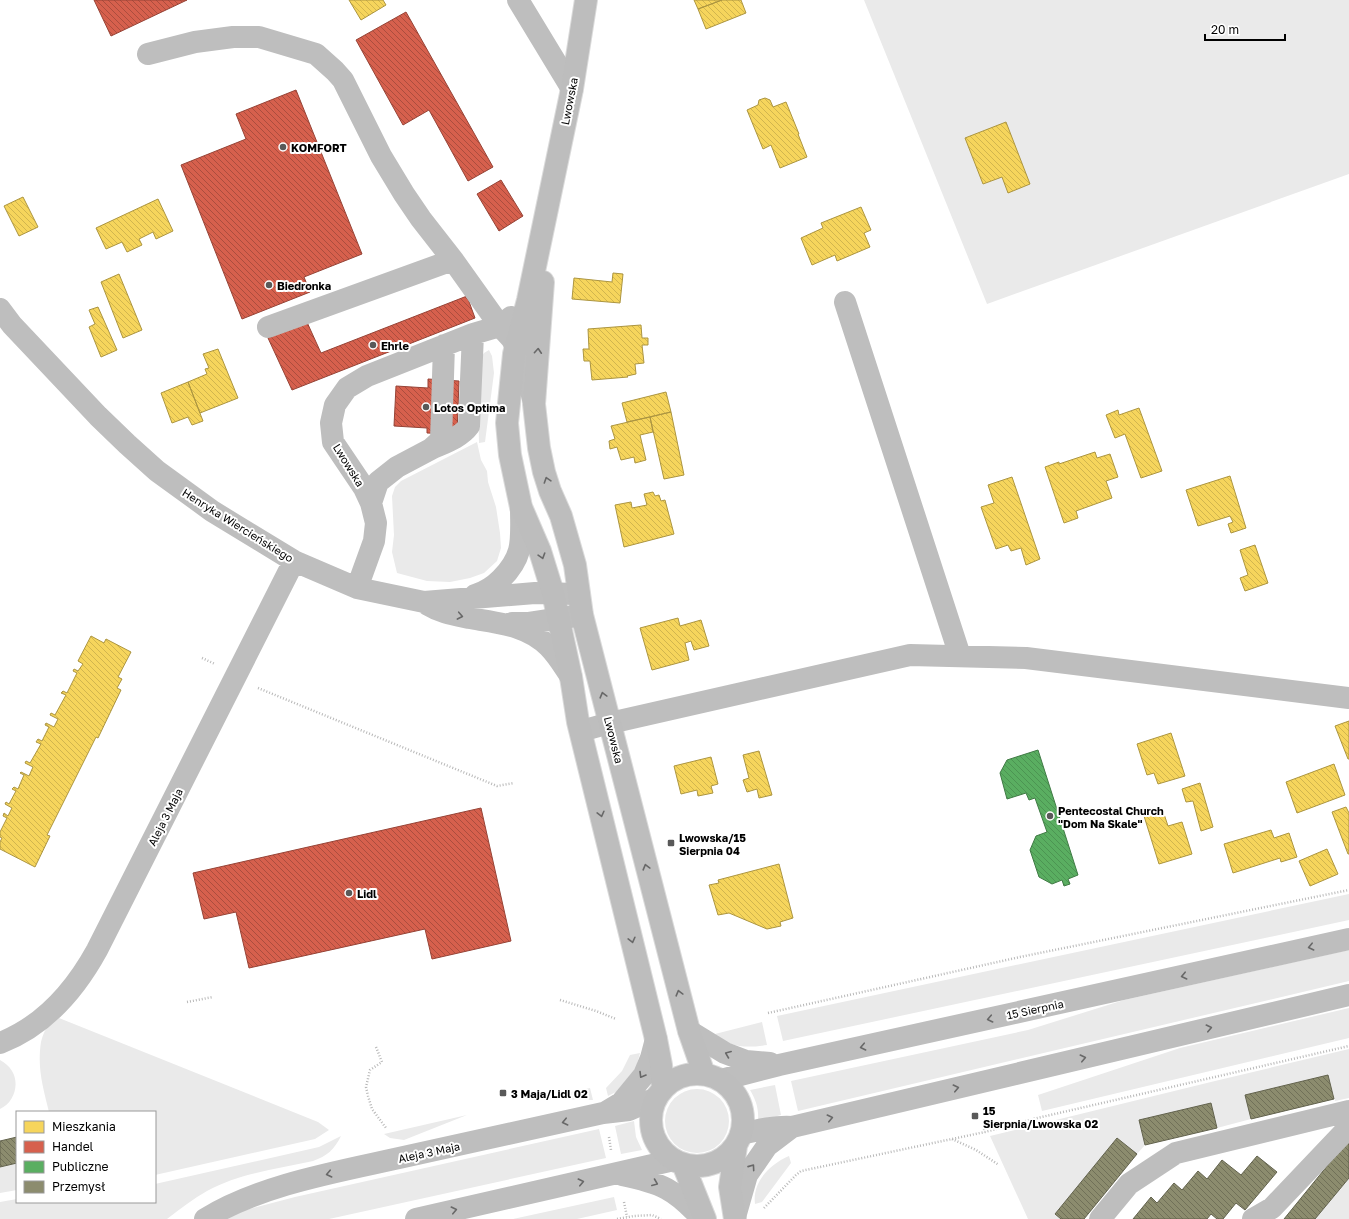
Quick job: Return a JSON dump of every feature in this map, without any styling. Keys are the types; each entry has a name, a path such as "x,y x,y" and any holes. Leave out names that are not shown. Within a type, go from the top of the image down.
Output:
{"main road":[{"name":"Lwowska","path":"586,0 572,89 528,300 514,354 507,423 510,456 521,507 540,551 553,593 581,731 662,1065 660,1093"},
{"name":"Lwowska","path":"548,202 534,404 539,448 544,472 550,491 561,516 575,565 582,615 689,1031 713,1077"},
{"path":"735,1218 730,1187 738,1140 744,1122 742,1109 738,1098 731,1088 713,1077 688,1074 668,1084 660,1093 652,1112 651,1122 653,1134 657,1144 664,1152 679,1162 693,1166 712,1164 729,1153 738,1140"},
{"path":"679,1162 705,1219"}],"street":[{"path":"518,0 572,89"},
{"path":"148,54 196,42 233,37 259,37 316,54 343,80 381,156 404,194 500,326"},
{"path":"268,327 453,260"},
{"name":"Lwowska","path":"358,588 374,541 376,523 371,503 364,488 333,442 331,423 335,405 347,388 367,376 473,334 500,326 515,314 528,300"},
{"path":"845,302 960,656"},
{"name":"Henryka Wiercieńskiego","path":"0,309 12,325 127,444 157,471 212,511 294,561 358,588 424,602 445,613 516,626 529,632 542,640 557,657 570,677"},
{"name":"Lwowska","path":"500,326 516,346 528,379 534,404"},
{"path":"371,503 378,482 397,467 457,437 465,432 469,426 473,334"},
{"path":"431,449 441,440 444,345"},
{"name":"Lwowska","path":"464,599 480,594 495,586 509,571 518,558 521,542 521,507"},
{"name":"Aleja 3 Maja","path":"0,1043 22,1032 55,1007 72,990 86,971 294,561"},
{"name":"Henryka Wiercieńskiego","path":"424,602 535,593 579,594"},
{"name":"Henryka Wiercieńskiego","path":"501,624 529,623 582,615"},
{"path":"581,731 610,723 910,656 1026,658 1349,698"},
{"name":"15 Sierpnia","path":"713,1077 779,1065 1349,939"},
{"path":"738,1140 772,1127 792,1127 1349,995"},
{"path":"689,1031 725,1053 746,1061 779,1065"},
{"path":"603,1113 621,1103 644,1074 651,1058 656,1039"},
{"name":"Aleja 3 Maja","path":"205,1219 244,1199 282,1186 367,1165 603,1113 629,1110 660,1093"},
{"path":"1100,1219 1129,1184 1176,1153 1349,1111"},
{"path":"735,1218 747,1175 767,1146 792,1127"},
{"path":"1253,1219 1272,1208 1349,1127"},
{"path":"416,1219 615,1165 679,1162"},
{"path":"615,1165 667,1188 679,1197 702,1219"}],"path":[{"path":"202,658 248,684 497,786 514,783"},
{"path":"768,1013 1020,957 1349,890"},
{"path":"187,1002 213,997"},
{"path":"560,1000 596,1010 616,1019"},
{"path":"762,1211 801,1171 985,1132 1033,1119 1349,1046"},
{"path":"376,1047 382,1062 370,1070 366,1087 372,1109 386,1128"},
{"path":"983,1126 985,1132"},
{"path":"609,1135 615,1165"},
{"path":"952,1139 976,1150 999,1165"},
{"path":"623,1196 627,1217"},
{"path":"617,1219 652,1215 661,1219"}],"shaded area":[{"path":"864,0 1349,0 1349,174 987,304"},
{"path":"489,350 492,356 494,373 485,442 479,443 478,398 480,359 484,353"},
{"path":"477,442 481,460 487,471 488,482 496,507 501,548 497,561 484,573 470,578 450,582 427,581 397,573 392,552 394,535 392,496 395,487 401,481"},
{"path":"1349,894 1349,920 783,1041 777,1016"},
{"path":"1349,950 1349,981 798,1111 791,1081 1028,1030 1124,1000"},
{"path":"1349,1008 1349,1038 1042,1111 1038,1095 1180,1048"},
{"path":"59,1018 318,1122 329,1130 315,1139 156,1175 156,1111 49,1111 41,1077 40,1051 41,1042 49,1025"},
{"path":"762,1022 767,1045 752,1047 739,1046 721,1039 715,1034"},
{"path":"1349,1049 1349,1098 1335,1101 1328,1075 1245,1095 1251,1119 1217,1128 1210,1103 1140,1120 1145,1145 1137,1154 1117,1138 1056,1214 1061,1219 1028,1219 990,1136 1215,1081"},
{"path":"640,1053 636,1068 616,1092 608,1096 606,1088 622,1071 630,1055"},
{"path":"0,1060 11,1069 14,1076 15,1087 12,1098 0,1109"},
{"path":"775,1085 781,1115 758,1121 757,1105 750,1090"},
{"path":"590,1088 593,1100 535,1100"},
{"path":"697,1089 715,1095 723,1103 729,1121 723,1139 715,1147 697,1153 679,1147 671,1139 665,1121 671,1103 679,1095"},
{"path":"467,1115 404,1140 390,1138 384,1134"},
{"path":"634,1121 636,1137 642,1150 621,1154 615,1126"},
{"path":"599,1129 606,1158 329,1219 224,1219 242,1211 295,1197"},
{"path":"341,1136 330,1152 318,1159 246,1176 220,1185 197,1197 167,1219 0,1219 0,1202 16,1199 16,1203 156,1203 156,1184 319,1147"},
{"path":"789,1156 791,1163 762,1202 755,1204 756,1188 759,1181 775,1164"},
{"path":"16,1163 16,1190 0,1193 0,1167"},
{"path":"1349,1178 1349,1219 1315,1219"},
{"path":"614,1197 617,1210 577,1219 513,1219"}],"building: Mieszkania":[{"path":"349,0 383,0 386,5 361,20"},
{"path":"694,0 722,0 698,9"},
{"path":"722,0 741,0 746,13 706,29 698,9"},
{"path":"765,98 770,100 773,107 786,102 807,157 780,168 771,145 763,149 747,110 758,105 759,100"},
{"path":"1006,122 1030,184 1008,193 1002,177 983,184 965,138"},
{"path":"23,197 38,227 19,236 4,206"},
{"path":"158,199 173,231 156,239 153,232 139,239 142,245 127,252 122,242 106,249 96,228"},
{"path":"861,207 871,230 864,233 870,247 837,261 835,255 812,265 801,238 823,228 821,223"},
{"path":"613,273 623,274 620,303 572,299 574,278 612,282"},
{"path":"119,274 142,330 123,338 101,282"},
{"path":"98,307 117,350 101,357 89,327 95,324 89,310"},
{"path":"641,325 642,338 648,338 648,345 642,345 644,363 635,364 636,374 627,376 628,377 592,380 590,361 584,361 583,349 589,349 588,329"},
{"path":"218,349 238,398 200,413 188,382 207,374 205,369 209,368 203,354"},
{"path":"188,382 203,421 192,425 188,417 172,423 161,393"},
{"path":"666,392 671,412 627,422 622,403"},
{"path":"1139,408 1162,471 1141,478 1125,434 1115,438 1106,415 1118,410 1119,415"},
{"path":"671,412 684,475 664,479 650,417"},
{"path":"650,417 653,432 640,435 646,460 635,463 634,457 621,460 617,447 610,449 609,441 615,439 611,426"},
{"path":"1095,452 1097,458 1110,454 1118,477 1106,481 1112,498 1076,511 1078,518 1064,523 1045,467"},
{"path":"1230,476 1246,528 1231,533 1228,524 1233,522 1230,516 1198,526 1186,490"},
{"path":"1012,477 1040,559 1026,565 1021,548 1011,551 1008,545 996,549 981,507 994,503 988,485"},
{"path":"653,492 655,496 659,495 661,501 665,500 674,534 624,547 615,505 631,502 632,508 647,505 644,494"},
{"path":"1255,545 1268,583 1245,591 1240,578 1248,575 1240,550"},
{"path":"678,618 680,626 701,620 709,646 694,650 691,641 685,643 689,660 652,670 640,628"},
{"path":"91,636 104,643 106,639 131,652 118,677 122,679 117,688 121,690 98,738 96,737 47,835 50,836 35,867 0,849 0,842 2,838 0,837 0,832 7,818 3,816 4,813 8,816 12,808 5,804 6,802 9,804 16,791 12,789 14,787 18,789 24,775 20,773 21,772 29,776 33,767 25,763 26,761 30,763 41,744 36,742 38,739 42,741 49,727 45,725 46,723 54,727 58,719 50,715 51,713 55,715 66,695 61,693 63,691 67,693 77,673 73,671 74,669 78,671 83,664 78,661"},
{"path":"1349,721 1349,759 1348,759 1335,726"},
{"path":"1171,733 1185,776 1158,784 1154,773 1147,775 1137,744"},
{"path":"759,751 772,795 759,798 757,789 747,792 743,780 749,778 743,755"},
{"path":"711,757 718,784 711,786 713,793 698,796 697,790 681,794 674,766"},
{"path":"1334,764 1345,795 1297,813 1286,782"},
{"path":"1200,783 1213,827 1201,831 1193,801 1186,802 1182,789"},
{"path":"1346,807 1349,813 1349,854 1332,812"},
{"path":"1163,811 1168,826 1182,822 1192,854 1159,864 1144,816"},
{"path":"1271,830 1274,838 1289,833 1297,857 1281,862 1280,858 1233,873 1224,844"},
{"path":"1327,849 1338,874 1310,886 1299,861"},
{"path":"779,864 793,918 780,922 781,926 767,929 729,913 718,915 709,885 719,883 718,880"}],"building: Handel":[{"path":"94,0 187,0 111,36"},
{"path":"406,12 493,167 468,181 429,110 403,125 356,40"},
{"path":"296,90 362,254 304,277 310,292 242,319 181,165 246,139 236,114"},
{"path":"501,180 523,216 499,231 477,194"},
{"name":"Ehrle","path":"467,296 475,318 292,390 268,338 306,320 321,353"},
{"name":"Lotos Optima","path":"428,379 459,381 457,434 427,433 427,428 394,426 396,386 428,388"},
{"name":"Lidl","path":"481,808 511,941 432,959 425,929 249,968 236,912 204,919 193,873"}],"building: Publiczne":[{"name":"Pentecostal Church \"Dom Na Skale\"","path":"1038,750 1078,875 1068,879 1070,884 1064,886 1062,880 1052,884 1039,877 1030,850 1036,836 1047,832 1035,798 1029,800 1026,793 1007,799 1000,773 1007,760"}],"building: Przemysł":[{"path":"1328,1075 1334,1099 1251,1119 1245,1095"},
{"path":"1211,1103 1217,1128 1145,1145 1139,1120"},
{"path":"16,1137 16,1163 0,1167 0,1141"},
{"path":"1117,1138 1137,1154 1084,1219 1061,1219 1055,1214"},
{"path":"1349,1139 1349,1178 1315,1219 1284,1219"},
{"path":"1257,1156 1277,1172 1245,1210 1236,1203 1223,1219 1217,1219 1211,1214 1207,1219 1133,1219 1151,1197 1157,1203 1174,1183 1182,1190 1198,1171 1207,1179 1222,1160 1241,1175"}],"place":[{"name":"KOMFORT","path":"283,147"},
{"name":"Biedronka","path":"269,285"},
{"name":"Ehrle","path":"373,345"},
{"name":"Lotos Optima","path":"426,407"},
{"name":"Pentecostal Church \"Dom Na Skale\"","path":"1050,816"},
{"name":"Lwowska/15 Sierpnia 04","path":"671,843"},
{"name":"Lidl","path":"349,893"},
{"name":"3 Maja/Lidl 02","path":"503,1093"},
{"name":"15 Sierpnia/Lwowska 02","path":"975,1116"}]}
